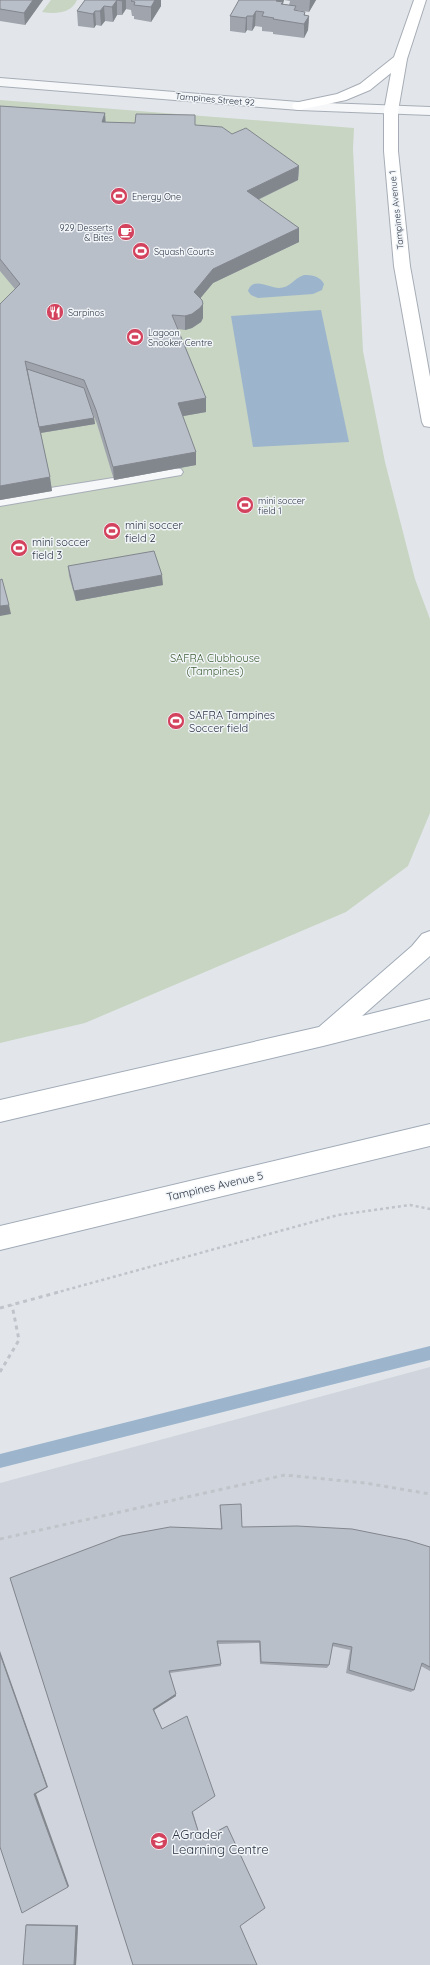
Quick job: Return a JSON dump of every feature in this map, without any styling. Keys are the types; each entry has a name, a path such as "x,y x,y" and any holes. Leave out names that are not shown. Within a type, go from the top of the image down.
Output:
{"main road":[{"name":"Tampines Avenue 1","path":"420,0 400,59 391,111 391,151 402,266 430,422"},
{"path":"299,106 341,97 365,87 400,59"},
{"path":"323,1036 420,952 430,940"},
{"path":"0,1111 323,1036 430,1009"},
{"name":"Tampines Avenue 5","path":"0,1238 430,1135"},
{"path":"407,1140 430,1148"}],"street":[{"name":"Tampines Street 92","path":"0,82 299,106 430,112"}],"lane":[{"path":"0,501 176,472"}],"path":[{"path":"0,1308 338,1215 410,1206 430,1209"},
{"path":"0,1372 19,1340 12,1305"},
{"path":"0,1539 285,1475 365,1483 430,1494"}],"shaded area":[{"path":"430,1367 430,1965 0,1965 0,1483"}],"green space":[{"path":"51,0 77,0 71,8 62,12 42,12"},
{"name":"SAFRA Clubhouse (Tampines)","path":"0,100 354,128 353,149 363,351 385,462 415,579 430,619 430,813 408,866 346,912 85,1023 0,1043"}],"water":[{"path":"304,275 313,276 320,279 324,284 322,290 313,294 258,298 251,295 248,291 250,287 257,283 275,288 283,288"},
{"path":"321,310 349,442 253,447 231,316"}],"building":[{"path":"0,0 33,0 24,13 0,9"},
{"path":"85,0 117,0 112,7 104,6 100,11 95,11 93,14 77,11"},
{"path":"155,0 151,7 134,5 135,2 131,1"},
{"path":"239,0 277,0 276,1 283,2 281,4 296,6 294,10 305,12 304,15 309,16 304,24 273,19 274,18 262,16 264,12 256,11 253,16 247,16 246,18 230,16"},
{"path":"0,106 105,113 102,122 135,123 136,114 195,115 195,125 222,127 232,134 246,128 299,166 247,191 299,228 213,269 194,292 202,300 203,304 200,308 192,314 185,316 172,315 206,398 178,403 196,452 113,467 96,410 84,380 25,361 50,477 0,486 0,304 20,284 0,259"},
{"path":"27,369 84,388 94,418 39,427"},
{"path":"154,551 162,575 74,591 68,566"},
{"path":"2,579 9,605 0,606 0,580"},
{"path":"241,1504 242,1527 297,1526 352,1529 407,1540 430,1547 430,1667 422,1663 414,1690 349,1670 352,1647 333,1643 329,1665 261,1662 260,1641 217,1641 221,1664 169,1671 176,1694 153,1709 162,1729 187,1716 215,1796 192,1812 201,1840 227,1826 265,1908 240,1926 257,1965 133,1965 10,1578 121,1536 170,1527 222,1529 220,1505"},
{"path":"0,1654 47,1787 34,1794 68,1887 22,1913 0,1847"},
{"path":"26,1925 76,1926 74,1965 23,1965"}],"waterway":[{"path":"0,1461 430,1353"}],"place":[{"name":"Energy One","path":"119,196"},
{"name":"929 Desserts & Bites","path":"126,232"},
{"name":"Squash Courts","path":"141,251"},
{"name":"Sarpinos","path":"55,312"},
{"name":"Lagoon Snooker Centre","path":"135,337"},
{"name":"mini soccer field 1","path":"245,505"},
{"name":"mini soccer field 2","path":"112,531"},
{"name":"mini soccer field 3","path":"19,548"},
{"name":"SAFRA Tampines Soccer field","path":"176,721"},
{"name":"AGrader Learning Centre","path":"159,1841"}]}
